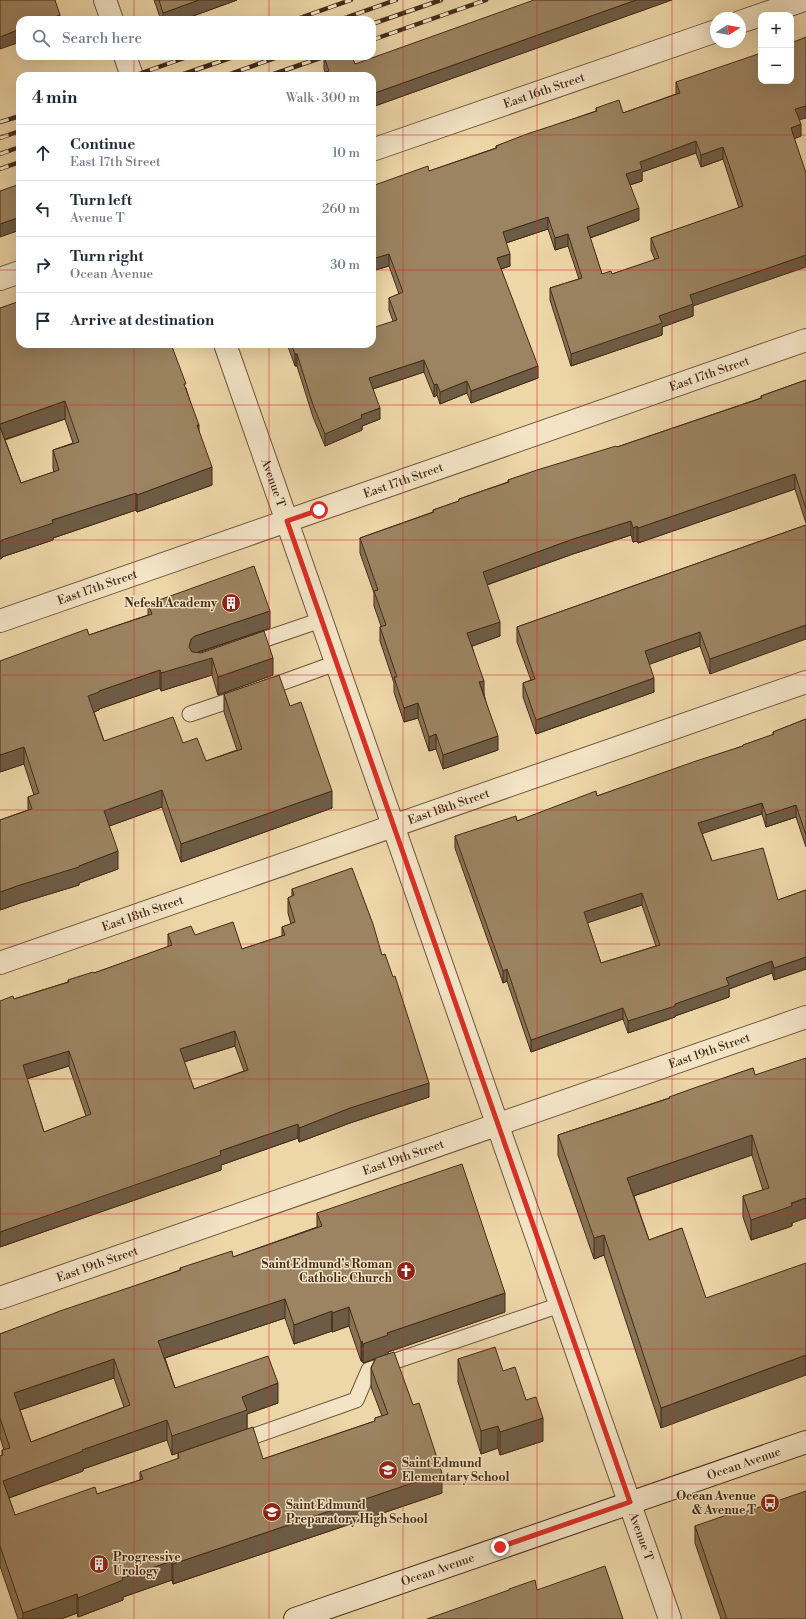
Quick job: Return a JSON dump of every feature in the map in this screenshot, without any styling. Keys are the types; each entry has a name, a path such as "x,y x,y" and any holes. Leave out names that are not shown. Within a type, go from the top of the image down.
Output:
{"street":[{"path":"105,0 111,16"},
{"path":"746,20 804,0"},
{"name":"East 16th Street","path":"376,149 710,32"},
{"path":"126,60 131,72"},
{"path":"0,279 16,273"},
{"name":"East 17th Street","path":"0,621 806,340"},
{"name":"Avenue T","path":"226,348 670,1619"},
{"name":"East 18th Street","path":"0,963 806,682"},
{"name":"East 19th Street","path":"0,1298 806,1017"},
{"name":"Ocean Avenue","path":"295,1619 806,1442"}],"lane":[{"path":"236,649 321,620"},
{"path":"190,714 336,663"},
{"path":"222,1448 356,1400 369,1370 560,1305"}],"building":[{"path":"0,0 55,0 60,15 16,16 16,31 0,37"},
{"path":"159,0 199,0 163,13"},
{"path":"534,0 636,0 376,93 376,72 326,72 329,71 325,60 354,60 355,64 366,60 376,60 376,56"},
{"path":"806,37 806,106 795,109 801,124 791,128 806,173 806,255 690,295 693,304 659,316 662,323 571,354 550,288 582,278 568,234 555,238 548,217 503,232 510,254 497,258 538,366 471,391 467,381 440,392 437,384 434,385 424,360 369,378 380,408 361,415 362,418 325,434 313,405 297,354 295,354 293,348 376,348 376,327 397,320 389,298 403,292 389,254 376,258 376,185 428,166 429,171 497,148 496,146 597,111 596,108 619,100 623,113 680,93 676,82 758,54 758,84 794,84 794,42","holes":["696,141 701,155 723,147 743,206 651,238 659,258 612,274 611,271 602,274 587,227 639,208 626,174 642,169 640,162"]},
{"path":"16,185 16,218 0,224 0,191"},
{"path":"16,302 16,348 172,348 186,384 184,384 212,467 137,495 136,493 52,520 53,523 2,540 0,542 0,427 21,483 59,470 53,450 79,442 65,401 0,424 0,308"},
{"path":"806,380 806,509 795,474 638,528 637,526 633,528 631,521 573,539 483,572 500,622 467,633 484,681 479,682 498,736 443,755 436,734 429,737 418,703 404,708 394,677 397,677 380,627 386,625 374,591 378,590 360,538 434,512 433,510 459,501 459,499 509,482 508,480 616,446 617,447 762,398 761,396"},
{"path":"806,525 806,625 710,659 700,632 645,651 654,678 536,720 523,683 535,679 517,627"},
{"path":"254,566 270,611 195,636 191,639 189,647 192,652 201,653 264,631 273,658 218,677 212,658 161,673 160,670 88,696 104,741 173,717 183,743 197,738 206,761 242,749 224,694 279,675 290,706 301,702 332,791 181,844 162,790 104,811 118,851 79,867 0,892 0,820 32,809 28,797 39,793 24,747 0,755 0,661 87,629 89,635 152,614 148,604"},
{"path":"806,719 806,835 796,805 766,815 762,803 698,823 712,861 763,848 778,900 806,890 806,957 774,968 772,961 726,978 729,985 675,1004 675,1006 628,1021 623,1008 531,1040 507,969 503,971 455,836 516,816 517,821 596,791 597,796 743,746 774,734 773,732","holes":["642,893 660,945 601,963 584,912"]},
{"path":"352,868 373,924 382,955 385,954 393,977 395,976 429,1083 350,1108 299,1128 298,1124 220,1151 221,1155 0,1232 0,1001 13,996 14,999 69,982 68,980 93,972 94,973 172,945 168,934 191,926 195,935 233,922 242,949 285,935 282,927 295,922 288,898 294,895 292,889","holes":["235,1031 248,1070 194,1089 180,1049","69,1051 91,1114 44,1132 23,1065"]},
{"path":"806,1058 806,1198 791,1203 792,1206 751,1220 743,1196 769,1188 752,1135 627,1178 649,1240 682,1228 706,1298 806,1263 806,1355 661,1408 604,1235 594,1238 558,1135 670,1098 669,1097 753,1068 755,1075"},
{"path":"462,1164 505,1293 387,1333 388,1335 363,1344 349,1307 332,1313 332,1311 294,1325 285,1299 158,1341 175,1388 268,1356 278,1383 242,1397 247,1410 172,1436 167,1420 82,1450 83,1451 3,1481 15,1515 95,1487 97,1494 143,1479 140,1472 179,1458 178,1453 253,1427 263,1459 375,1421 375,1418 388,1414 371,1368 376,1358 394,1352 413,1405 419,1403 442,1473 173,1564 172,1561 122,1578 123,1580 78,1598 77,1594 23,1613 0,1546 0,1456 3,1455 2,1450 10,1448 0,1418 0,1334 60,1311 181,1270 180,1268 232,1251 233,1257 322,1226 317,1213","holes":["114,1359 130,1405 31,1442 14,1393"]},
{"path":"495,1347 503,1371 515,1367 526,1400 536,1397 543,1418 500,1432 498,1426 481,1431 458,1359"},
{"path":"806,1491 806,1619 727,1619 695,1526 744,1509 745,1512"},
{"path":"605,1566 623,1619 427,1619 535,1580 537,1590"}],"railway":[{"path":"305,16 351,0"},
{"path":"350,16 396,0"},
{"path":"376,23 441,0"},
{"path":"376,39 486,0"},
{"path":"144,72 179,60"},
{"path":"190,72 224,60"},
{"path":"235,72 270,60"},
{"path":"280,72 314,60"},
{"path":"0,122 16,117"},
{"path":"0,138 16,132"},
{"path":"0,154 16,148"},
{"path":"0,169 16,163"}],"place":[{"name":"Nefesh Academy","path":"231,603"},
{"name":"Saint Edmund's Roman Catholic Church","path":"406,1271"},
{"name":"Saint Edmund Elementary School","path":"388,1470"},
{"name":"Ocean Avenue & Avenue T","path":"770,1503"},
{"name":"Saint Edmund Preparatory High School","path":"272,1512"},
{"name":"Progressive Urology","path":"99,1564"}],"route":[{"path":"319,510 287,521 630,1502 500,1547"}]}
